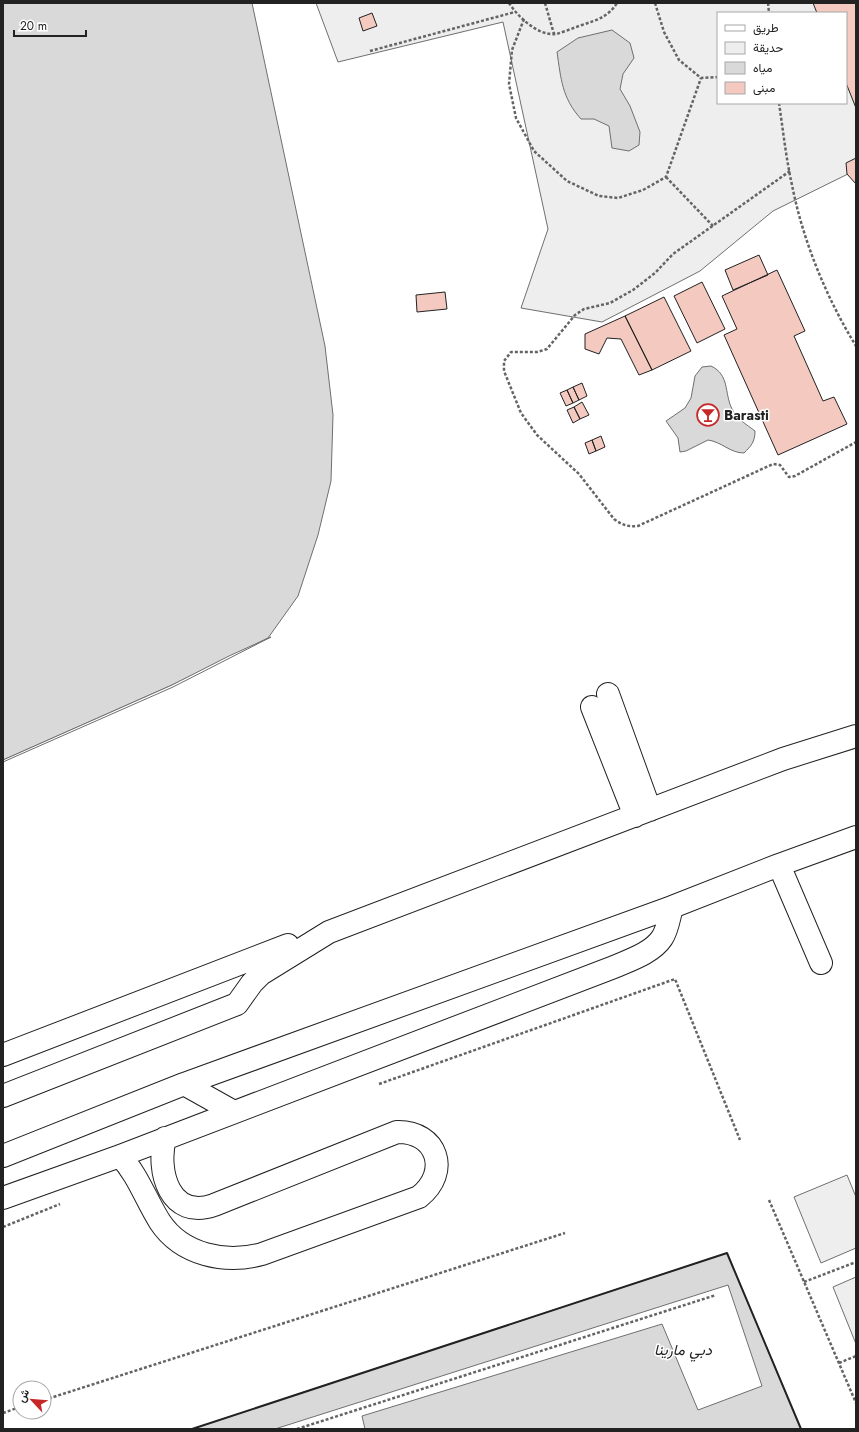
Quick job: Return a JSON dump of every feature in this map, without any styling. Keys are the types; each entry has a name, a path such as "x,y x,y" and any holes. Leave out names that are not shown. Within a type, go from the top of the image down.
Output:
{"street":[{"path":"600,701 642,813"},
{"path":"3,1056 295,942 329,932 783,759 856,736"},
{"path":"3,1156 184,1084 672,907 779,865 856,837"},
{"path":"779,865 821,963"},
{"path":"3,1198 120,1156 437,1036 636,957 654,946 662,937 672,907"},
{"path":"3,1096 237,1004 252,983 261,974 329,932"},
{"path":"184,1084 234,1112"},
{"path":"120,1156 133,1172 161,1222 169,1232 189,1247 206,1255 225,1259 244,1258 262,1254 420,1197 427,1191 436,1174 435,1154 424,1139 416,1134 397,1132 214,1205 196,1208 180,1202 167,1184 162,1164 165,1138"}],"path":[{"path":"509,3 515,12 524,19 544,32 554,34 602,19 617,3"},
{"path":"545,3 554,34"},
{"path":"655,3 664,32 679,60 701,78 717,77"},
{"path":"370,51 515,12"},
{"path":"524,19 512,50 509,84 516,118 534,151 566,181 600,196 618,198 643,190 666,177 701,78"},
{"path":"779,104 792,185 810,248 841,321 856,346"},
{"path":"790,171 673,254 656,273 633,290 610,302 584,309 575,315 547,349 537,352 511,352 504,361 504,371 521,413 537,435 579,474 614,519 621,524 629,526 638,526 773,464 780,465 789,477 795,476 856,442"},
{"path":"666,177 713,226"},
{"path":"372,1087 675,979 740,1140"},
{"path":"769,1200 856,1403"},
{"path":"3,1227 62,1204"},
{"path":"52,1397 565,1233"},
{"path":"804,1282 856,1262"},
{"path":"297,1429 716,1295"},
{"path":"839,1363 856,1356"}],"green space":[{"path":"316,3 827,3 831,12 717,12 717,104 847,104 847,54 856,77 856,170 773,211 700,271 602,322 521,308 548,229 503,22 338,62"},
{"path":"847,1175 856,1197 856,1248 821,1263 794,1197"},
{"path":"856,1277 856,1344 833,1287"}],"water":[{"path":"3,3 252,3 325,346 333,415 331,481 318,535 298,596 268,638 172,685 3,760"},
{"path":"612,30 630,43 634,58 623,74 620,89 630,106 640,132 639,145 629,151 612,148 609,126 594,119 581,119 575,111 563,88 557,52 578,38"},
{"path":"711,366 721,374 724,379 730,403 736,415 755,431 752,444 744,453 739,453 708,440 686,451 680,452 678,438 666,421 685,408 691,398 695,376 702,367"},
{"name":"دبي مارينا","path":"727,1253 801,1429 192,1429"}],"pier":[{"path":"271,637 173,687 3,762 3,760 172,685 229,656"},
{"path":"728,1285 762,1386 698,1410 662,1324 362,1416 365,1429 275,1429"}],"building":[{"path":"813,3 856,3 856,108 847,86 847,12 817,12"},
{"path":"372,13 377,26 363,31 359,18"},
{"path":"856,158 856,184 847,174 846,163"},
{"path":"759,255 768,275 733,290 725,270"},
{"path":"777,270 805,331 794,336 823,401 834,397 847,424 778,455 724,335 737,329 722,296"},
{"path":"702,282 725,329 697,343 674,296"},
{"path":"445,292 447,309 417,312 416,295"},
{"path":"664,297 691,351 652,370 625,316"},
{"path":"625,316 652,370 639,375 621,339 607,338 599,354 585,349 585,334"},
{"path":"582,383 587,396 579,400 573,387"},
{"path":"573,387 579,400 573,403 567,390"},
{"path":"567,390 573,403 566,406 560,393"},
{"path":"582,402 589,415 580,419 574,407"},
{"path":"574,407 580,419 573,423 567,410"},
{"path":"601,436 605,447 596,451 592,440"},
{"path":"592,440 596,451 589,454 585,443"}],"wall":[{"path":"192,1429 727,1253 801,1429"}],"place":[{"name":"Barasti","path":"708,415"}]}
